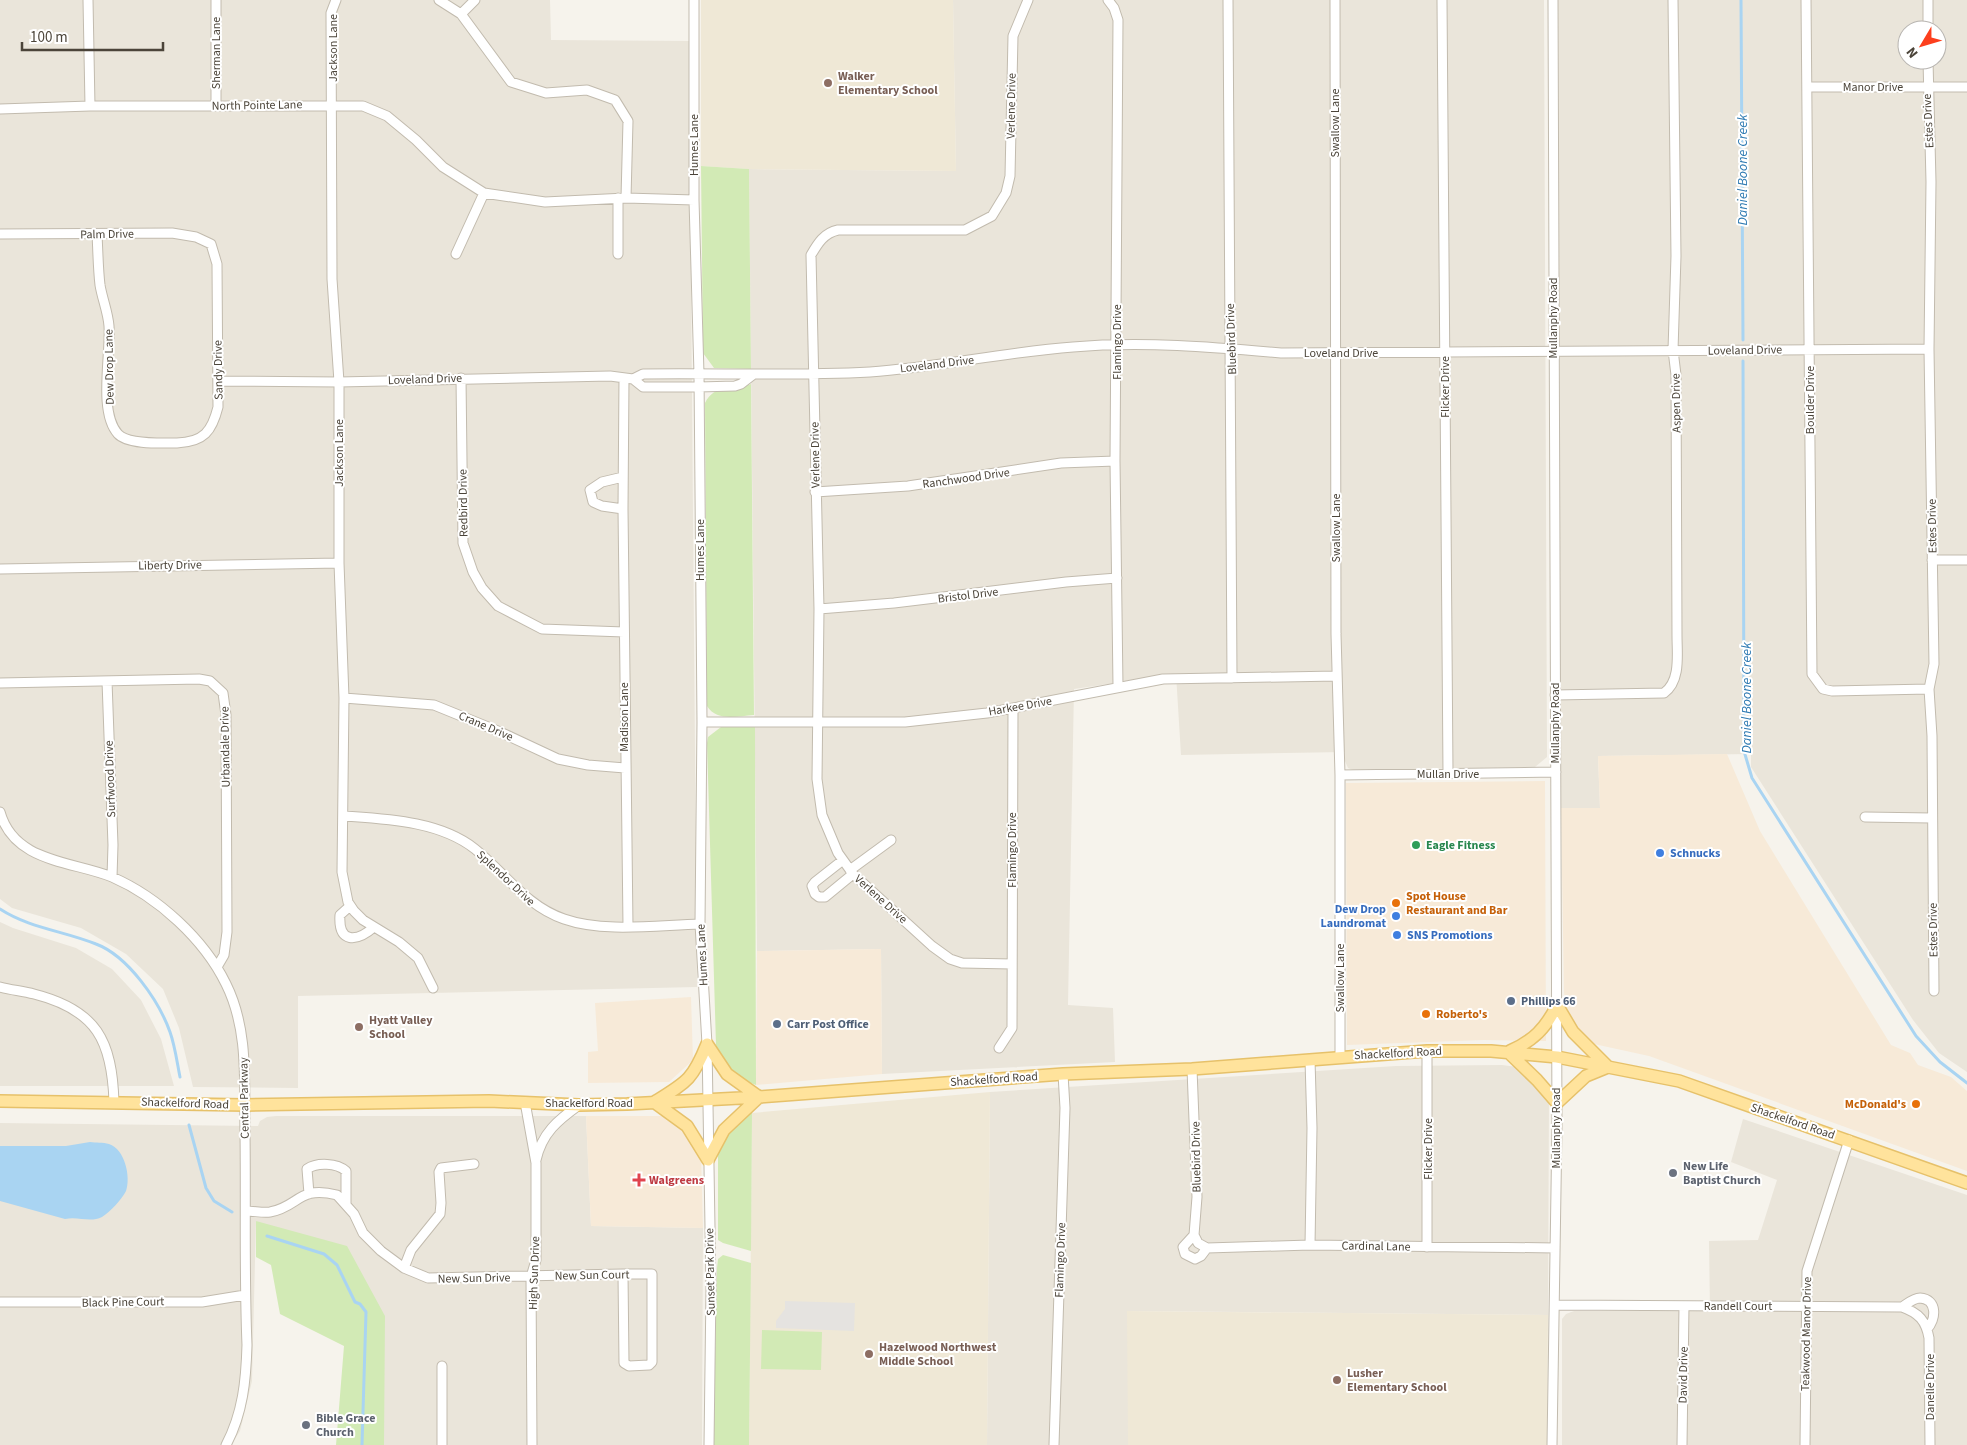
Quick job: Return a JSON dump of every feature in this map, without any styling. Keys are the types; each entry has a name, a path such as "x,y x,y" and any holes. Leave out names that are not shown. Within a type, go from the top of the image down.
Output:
{"main road":[{"path":"1556,1005 1573,1032 1608,1067 1586,1076 1557,1103 1537,1080 1508,1052 1540,1034 1549,1022 1556,1005"},
{"path":"707,1044 727,1074 759,1097 724,1130 708,1160"},
{"path":"707,1044 694,1074 680,1087 654,1102 687,1126 708,1160"},
{"name":"Shackelford Road","path":"0,1101 245,1105 525,1102 579,1105 759,1097 1063,1074 1192,1069 1340,1056 1427,1051 1508,1052 1557,1057 1679,1081 1967,1183"}],"street":[{"path":"88,0 90,106"},
{"name":"Sherman Lane","path":"216,0 216,105"},
{"name":"Jackson Lane","path":"336,0 331,13 333,104 332,279 339,382 339,563 344,698 342,872 350,906"},
{"path":"439,0 461,14 511,82 546,93 587,90 615,100 628,121 618,254"},
{"path":"461,14 475,0"},
{"name":"Humes Lane","path":"694,0 694,200 699,374 702,722 700,924 707,1044 707,1099"},
{"name":"Verlene Drive","path":"1012,964 962,963 950,959 852,872 843,860 828,832 819,801 817,723 819,609 811,255 819,241 832,231 965,230 992,216 1000,206 1006,193 1010,176 1013,36 1028,0"},
{"name":"Flamingo Drive","path":"1108,0 1114,8 1118,20 1115,461 1118,686"},
{"name":"Bluebird Drive","path":"1228,0 1229,349 1232,376 1232,678"},
{"name":"Swallow Lane","path":"1335,0 1340,1056"},
{"name":"Flicker Drive","path":"1442,0 1448,773"},
{"name":"Mullanphy Road","path":"1552,1445 1557,1103 1553,0"},
{"name":"Aspen Drive","path":"1555,695 1664,693 1671,688 1675,679 1677,636 1676,374 1673,350 1676,256 1674,0"},
{"name":"Boulder Drive","path":"1806,0 1809,87 1812,674 1823,689 1832,691 1929,689"},
{"path":"1928,0 1928,20"},
{"name":"Estes Drive","path":"1928,70 1931,182 1929,349 1934,664 1929,689 1932,736 1931,818 1934,991"},
{"name":"Manor Drive","path":"1809,87 1967,87"},
{"name":"North Pointe Lane","path":"0,109 90,106 333,104 363,106 387,116 416,140 443,167 484,193 545,202 622,198 694,200"},
{"path":"456,254 484,193"},
{"name":"Palm Drive","path":"0,234 97,235 172,233 196,237 211,244"},
{"name":"Dew Drop Lane","path":"97,235 100,285 109,326 108,366 111,424 120,436"},
{"name":"Sandy Drive","path":"120,436 134,441 184,442 203,437 214,423 218,407 217,264 211,244"},
{"name":"Loveland Drive","path":"218,381 339,382 461,378 610,376 628,378 643,374 869,372 924,367 1038,350 1117,345 1281,353 1553,350 1573,353 1673,350 1929,349"},
{"name":"Loveland Drive","path":"628,378 643,387 699,387 741,384 754,374"},
{"name":"Redbird Drive","path":"461,378 463,543 473,572 482,588 498,606 542,629 624,632"},
{"name":"Madison Lane","path":"628,378 623,477 628,926"},
{"name":"Ranchwood Drive","path":"816,492 908,486 1061,463 1115,461"},
{"path":"623,477 602,482 590,490 594,502 602,506 623,509"},
{"path":"1932,560 1967,560"},
{"name":"Liberty Drive","path":"0,569 339,563"},
{"name":"Bristol Drive","path":"819,609 894,604 1066,582 1117,578"},
{"name":"Harkee Drive","path":"702,722 817,723 941,719 1013,708 1118,686 1163,679 1337,676"},
{"name":"Urbandale Drive","path":"0,682 198,679 210,681 223,693 226,715 227,932 224,955 217,967"},
{"name":"Surfwood Drive","path":"107,681 112,877"},
{"name":"Crane Drive","path":"344,698 434,705 498,730 558,759 588,766 625,768"},
{"name":"Flamingo Drive","path":"999,1048 1012,1028 1013,708"},
{"name":"Mullan Drive","path":"1340,775 1556,772"},
{"name":"Central Parkway","path":"0,812 14,836 42,857 112,877 152,901 192,935 217,967 232,999 240,1026 245,1066 246,1375 242,1403 226,1445"},
{"name":"Splendor Drive","path":"344,816 390,819 435,828 474,848 542,910 584,925 700,924"},
{"path":"1865,817 1931,818"},
{"path":"843,860 812,886 818,897 825,897 891,840"},
{"path":"374,927 359,936 347,937 339,926 340,915 350,906 362,920 374,927 399,942 418,958 433,988"},
{"path":"0,987 60,1002 81,1014 90,1023 103,1040 109,1054 113,1073 114,1102"},
{"name":"Flicker Drive","path":"1427,1051 1427,1248"},
{"path":"1310,1060 1312,1128 1310,1245"},
{"name":"Bluebird Drive","path":"1192,1069 1197,1197 1196,1239 1183,1247 1185,1254 1195,1259 1201,1256 1207,1248"},
{"name":"Flamingo Drive","path":"1054,1445 1065,1108 1063,1074"},
{"name":"Sunset Park Drive","path":"707,1099 712,1288 709,1445"},
{"name":"High Sun Drive","path":"525,1102 529,1136 536,1163 536,1260 531,1277 532,1445"},
{"path":"536,1163 539,1148 549,1130 557,1121 579,1105"},
{"name":"Teakwood Manor Drive","path":"1804,1445 1807,1271 1849,1140"},
{"path":"404,1268 411,1250 440,1214 441,1203 438,1172 441,1168 474,1164"},
{"path":"309,1194 307,1169 312,1166 340,1165 346,1171 346,1204"},
{"name":"New Sun Drive","path":"246,1211 270,1212 309,1194 326,1192 337,1195 346,1204 363,1233 404,1268 428,1278 531,1277"},
{"path":"1196,1239 1207,1248"},
{"name":"Cardinal Lane","path":"1207,1248 1310,1245 1427,1248 1555,1248"},
{"name":"New Sun Court","path":"531,1277 623,1274 652,1274 652,1362 649,1366 629,1366 624,1362 623,1274"},
{"name":"Black Pine Court","path":"0,1302 202,1302 245,1295"},
{"name":"Danelle Drive","path":"1902,1307 1918,1298 1923,1298 1930,1303 1934,1309 1935,1317 1927,1329"},
{"name":"Randell Court","path":"1555,1305 1902,1307 1919,1315"},
{"name":"David Drive","path":"1682,1445 1684,1306"},
{"name":"Danelle Drive","path":"1919,1315 1927,1329 1930,1351 1930,1445"},
{"path":"442,1366 442,1445"}],"shaded area":[{"path":"0,0 550,0 551,40 689,41 697,987 298,996 298,1088 193,1087 179,1028 163,989 126,954 81,928 12,908 0,899"},
{"name":"Walker Elementary School","path":"701,0 953,0 956,171 749,169 701,166"},
{"path":"953,0 1544,0 1547,757 1535,767 1353,770 1348,768 1345,761 1345,752 1181,755 1176,674 1074,689 1068,1005 1113,1008 1115,1062 882,1074 881,949 757,951 749,169 956,171"},
{"path":"1558,0 1967,0 1967,1072 1939,1053 1913,1020 1751,767 1751,754 1598,756 1600,808 1561,808"},
{"path":"1727,754 1760,831 1891,1045 1910,1053 1918,1065 1951,1077 1967,1091 1967,1171 1649,1056 1594,1044 1582,1039 1567,1017 1564,992 1561,808 1600,808 1598,756"},
{"path":"1545,781 1546,1041 1484,1040 1347,1045 1346,783"},
{"path":"0,922 76,948 112,969 141,1000 161,1039 174,1086 0,1086"},
{"path":"881,949 882,1074 756,1085 757,951"},
{"path":"691,997 693,1060 669,1082 588,1083 588,1052 598,1051 595,1003"},
{"path":"1502,1065 1517,1067 1549,1097 1548,1315 1128,1311 1128,1445 987,1445 990,1092 1396,1066"},
{"name":"Hazelwood Northwest Middle School","path":"990,1092 987,1445 749,1445 752,1113"},
{"path":"586,1116 591,1226 703,1228 702,1445 384,1445 384,1316 256,1221 252,1381 240,1431 231,1445 0,1445 0,1123 258,1126 260,1121 267,1117"},
{"path":"586,1116 668,1116 680,1121 701,1155 703,1228 591,1226"},
{"path":"1743,1119 1967,1195 1967,1445 1562,1445 1562,1319 1566,1314 1574,1311 1710,1311 1709,1241 1758,1240 1777,1180 1731,1162"},
{"path":"785,1301 855,1303 854,1331 776,1328 776,1321 785,1309"},
{"name":"Lusher Elementary School","path":"1127,1311 1548,1315 1547,1445 1128,1445"}],"green space":[{"path":"701,166 749,169 751,369 714,368 703,353"},
{"path":"751,384 754,715 728,717 716,714 707,706 705,403 709,397 719,390"},
{"path":"721,727 755,727 756,1085 730,1071 722,1060 716,1045 707,743 708,737"},
{"path":"752,1113 751,1251 718,1240 718,1147 744,1114"},
{"path":"256,1221 347,1246 385,1316 384,1445 336,1445 344,1346 280,1314 271,1265 256,1257"},
{"path":"723,1255 751,1263 749,1445 713,1445 717,1268 718,1259"},
{"path":"762,1330 822,1332 821,1370 761,1369"}],"water":[{"path":"90,1142 107,1143 115,1147 123,1157 127,1171 126,1191 122,1198 102,1217 97,1219 65,1219 0,1201 0,1146 66,1146"}],"waterway":[{"name":"Daniel Boone Creek","path":"1741,0 1743,340"},
{"name":"Daniel Boone Creek","path":"1743,361 1744,751 1752,778 1916,1036 1940,1062 1967,1083"},
{"path":"0,909 23,921 96,944 120,958 141,981 165,1020 173,1043 180,1077"},
{"path":"189,1125 206,1188 214,1201 232,1212"},
{"path":"267,1236 324,1254 337,1265 355,1302 360,1304 366,1312 362,1445"}],"place":[{"name":"Walker Elementary School","path":"828,83"},
{"name":"Eagle Fitness","path":"1416,845"},
{"name":"Schnucks","path":"1660,853"},
{"name":"Spot House Restaurant and Bar","path":"1396,903"},
{"name":"Dew Drop Laundromat","path":"1396,916"},
{"name":"SNS Promotions","path":"1397,935"},
{"name":"Phillips 66","path":"1511,1001"},
{"name":"Roberto's","path":"1426,1014"},
{"name":"Carr Post Office","path":"777,1024"},
{"name":"Hyatt Valley School","path":"359,1027"},
{"name":"McDonald's","path":"1916,1104"},
{"name":"New Life Baptist Church","path":"1673,1173"},
{"name":"Walgreens","path":"639,1180"},
{"name":"Hazelwood Northwest Middle School","path":"869,1354"},
{"name":"Lusher Elementary School","path":"1337,1380"},
{"name":"Bible Grace Church","path":"306,1425"}]}
